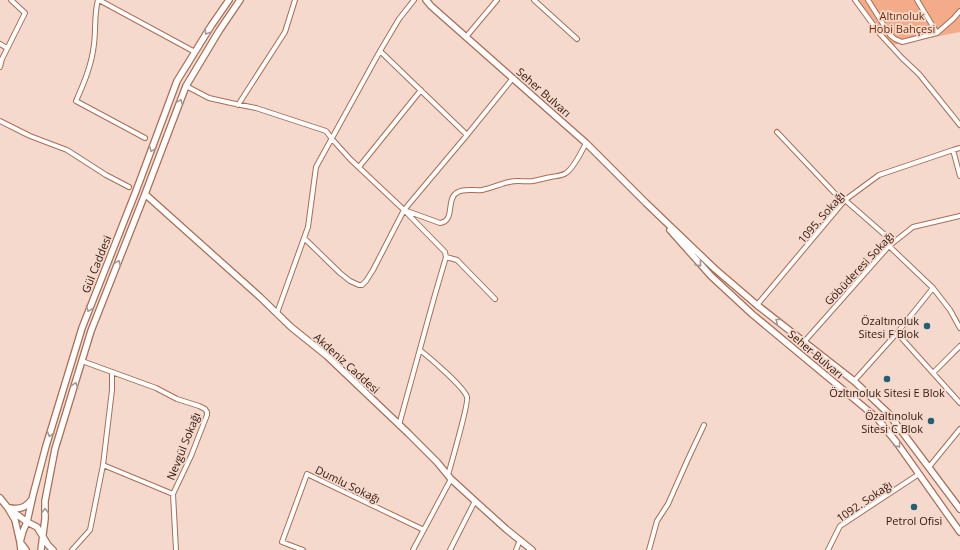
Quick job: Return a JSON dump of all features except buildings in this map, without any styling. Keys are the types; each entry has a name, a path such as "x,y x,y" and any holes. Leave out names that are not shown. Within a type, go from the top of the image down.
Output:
{"street":[{"path":"0,67 7,48 25,13 11,0"},
{"path":"145,138 76,101 88,74 94,45 96,8 99,0 195,52"},
{"name":"Gül Caddesi","path":"21,550 20,542 22,532 27,522 46,446 82,328 136,191 177,81 229,0"},
{"name":"Gül Caddesi","path":"41,550 45,519 45,501 55,449 91,331 186,86 219,31 240,0"},
{"path":"238,105 285,32 295,0"},
{"path":"277,313 308,227 316,167 380,51 399,19 414,0"},
{"name":"Seher Bulvarı","path":"426,0 586,143 646,203 715,268 757,305 854,381 888,413 960,508"},
{"path":"466,37 497,0"},
{"path":"534,0 577,39"},
{"path":"855,0 880,34 919,74 960,125"},
{"path":"868,0 890,35 902,42 936,33 960,11"},
{"path":"917,0 936,33"},
{"path":"0,44 7,48"},
{"path":"380,51 468,135"},
{"path":"304,238 340,273 350,281 362,285 373,270 404,210 468,135 513,78"},
{"path":"186,86 209,98 256,108 326,131 359,167 445,252 446,257 399,425"},
{"path":"359,167 421,90"},
{"path":"0,122 30,136 67,150 106,175 129,187"},
{"path":"777,132 844,201 894,242"},
{"path":"404,210 442,223 449,217 451,199 456,193 461,191 476,191 511,181 534,180 562,175 570,169 586,143"},
{"name":"1095. Sokağı","path":"757,305 844,201 879,174 960,148"},
{"path":"953,150 960,176"},
{"name":"Akdeniz Caddesi","path":"145,194 260,297 291,327 327,356 437,462 475,501 506,530 532,550"},
{"name":"Seher Bulvarı","path":"646,203 711,276 752,314 877,418 897,443 960,532"},
{"path":"958,216 960,222"},
{"name":"Göbüderesi Sokağı","path":"804,342 889,246 913,227 958,216"},
{"path":"889,246 933,288 950,310 960,328"},
{"path":"446,257 456,260 495,299"},
{"path":"854,381 897,333 933,288"},
{"path":"897,333 960,403"},
{"path":"932,373 960,346"},
{"path":"413,550 450,477 468,400 464,392 450,377 420,350"},
{"name":"Nevgül Sokağı","path":"82,362 156,388 176,400 198,406 205,409 207,412 191,456 173,494 176,550"},
{"path":"72,550 90,530 103,465 112,390 112,372"},
{"path":"649,550 657,521 668,504 704,425"},
{"path":"929,467 960,429"},
{"path":"103,465 173,494"},
{"name":"Dumlu Sokağı","path":"303,550 282,542 307,474 424,530"},
{"name":"1092. Sokağı","path":"828,550 840,526 919,474"},
{"path":"8,508 22,508 30,502 33,495"},
{"path":"0,498 15,520 20,542 26,550"},
{"path":"450,550 475,501"},
{"path":"8,508 27,522 37,527 48,545 53,550"},
{"path":"516,550 520,540"}],"green space":[{"name":"Altınoluk Hobi Bahçesi","path":"858,0 960,0 960,32 893,45"}],"place":[{"name":"Özaltınoluk Sitesi F Blok","path":"927,326"},
{"name":"Özltınoluk Sitesi E Blok","path":"887,379"},
{"name":"Özaltınoluk Sitesi C Blok","path":"931,421"},
{"name":"Petrol Ofisi","path":"914,507"}]}
